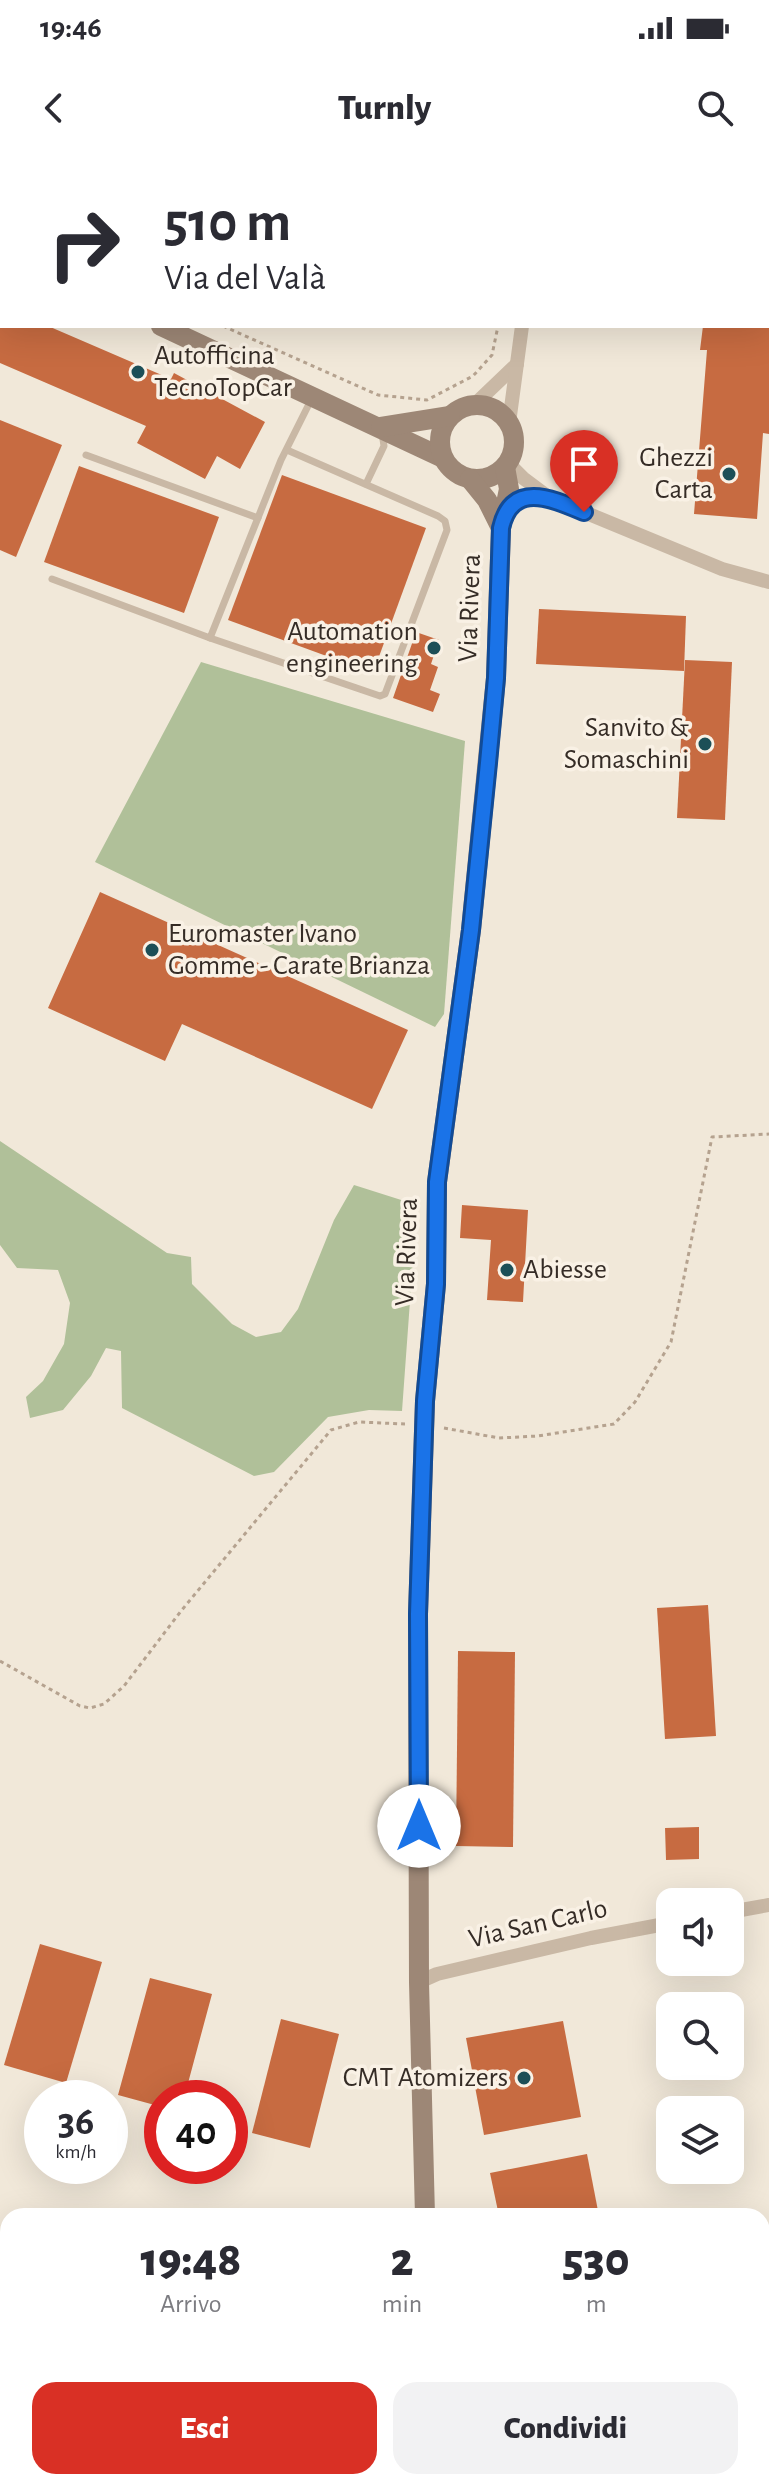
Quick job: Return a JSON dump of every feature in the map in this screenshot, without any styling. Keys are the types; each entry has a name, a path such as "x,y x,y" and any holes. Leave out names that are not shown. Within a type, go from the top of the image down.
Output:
{"street":[{"path":"165,328 443,458"},
{"path":"450,416 440,436 440,447 443,458 458,474 470,479 483,479 495,475 506,465 514,443 509,423 522,328"},
{"path":"474,405 517,364"},
{"path":"381,427 450,416 474,405 494,409 509,423"},
{"path":"506,465 550,498"},
{"name":"Via Rivera","path":"425,2208 419,1982 418,1614 425,1424 436,1284 437,1182 471,930 488,763 496,678 502,523 509,489 506,465"},
{"name":"Via Rivera","path":"470,479 502,523"},
{"path":"502,523 516,502 537,496 550,498 722,569 769,582"},
{"path":"744,1909 769,1905"},
{"name":"Via San Carlo","path":"419,1982 437,1974 575,1941 656,1926"}],"lane":[{"path":"210,638 258,518 313,396"},
{"path":"366,484 384,446 381,427"},
{"path":"52,579 210,638 380,696 385,694 447,530 445,521 287,450"},
{"path":"86,455 258,518"}],"path":[{"path":"227,328 378,395 427,400 473,376 492,355 498,328"},
{"path":"0,1661 80,1706 90,1708 104,1704 124,1686 191,1599 331,1430 359,1422 425,1424 499,1438 538,1436 614,1424 635,1402 671,1342 712,1137 769,1134"}],"green space":[{"path":"201,662 465,741 444,1014 435,1027 95,862"},
{"path":"0,1141 167,1253 191,1257 192,1284 232,1324 256,1337 281,1332 298,1309 334,1220 354,1185 417,1205 402,1411 369,1410 328,1417 274,1472 254,1476 122,1408 121,1351 106,1348 91,1376 63,1410 30,1418 26,1397 43,1381 64,1344 70,1303 58,1270 17,1268 0,1245"}],"building":[{"path":"0,328 53,328 171,379 174,373 265,422 240,469 217,456 205,479 137,443 146,426 0,363"},
{"name":"Ghezzi Carta","path":"703,328 769,328 769,434 763,433 757,519 694,514 707,350 700,350"},
{"path":"0,420 62,445 16,557 0,550"},
{"path":"79,466 219,517 184,613 44,562"},
{"path":"282,475 426,528 373,673 228,620"},
{"path":"539,609 686,616 684,671 536,664"},
{"path":"416,632 439,640 431,664 438,667 430,690 440,694 433,712 393,698"},
{"path":"685,660 732,662 725,820 677,818"},
{"name":"Euromaster Ivano Gomme - Carate Brianza","path":"100,892 408,1030 372,1109 182,1024 165,1061 48,1008"},
{"name":"Abiesse","path":"462,1205 528,1210 523,1302 487,1300 491,1240 460,1238"},
{"path":"708,1605 716,1736 665,1739 657,1608"},
{"path":"458,1651 515,1652 513,1847 456,1846"},
{"path":"699,1827 699,1859 666,1860 665,1828"},
{"path":"40,1944 102,1962 67,2080 56,2080 4,2065"},
{"path":"150,1978 212,1994 189,2080 144,2080 144,2102 128,2098 128,2080 122,2080"},
{"path":"281,2019 339,2034 310,2148 252,2133"},
{"name":"CMT Atomizers","path":"563,2021 581,2117 484,2135 466,2038"},
{"path":"587,2154 597,2208 497,2208 490,2173"}],"place":[{"name":"Autofficina TecnoTopCar","path":"138,372"},
{"name":"Ghezzi Carta","path":"729,474"},
{"name":"Automation engineering","path":"434,648"},
{"name":"Sanvito & Somaschini","path":"705,744"},
{"name":"Euromaster Ivano Gomme - Carate Brianza","path":"152,950"},
{"name":"Abiesse","path":"507,1270"},
{"name":"CMT Atomizers","path":"524,2078"}],"route":[{"path":"419,1826 418,1614 425,1401 436,1284 437,1182 471,930 488,763 496,678 501,528 503,518 511,507 530,496 550,498 584,512"}]}
